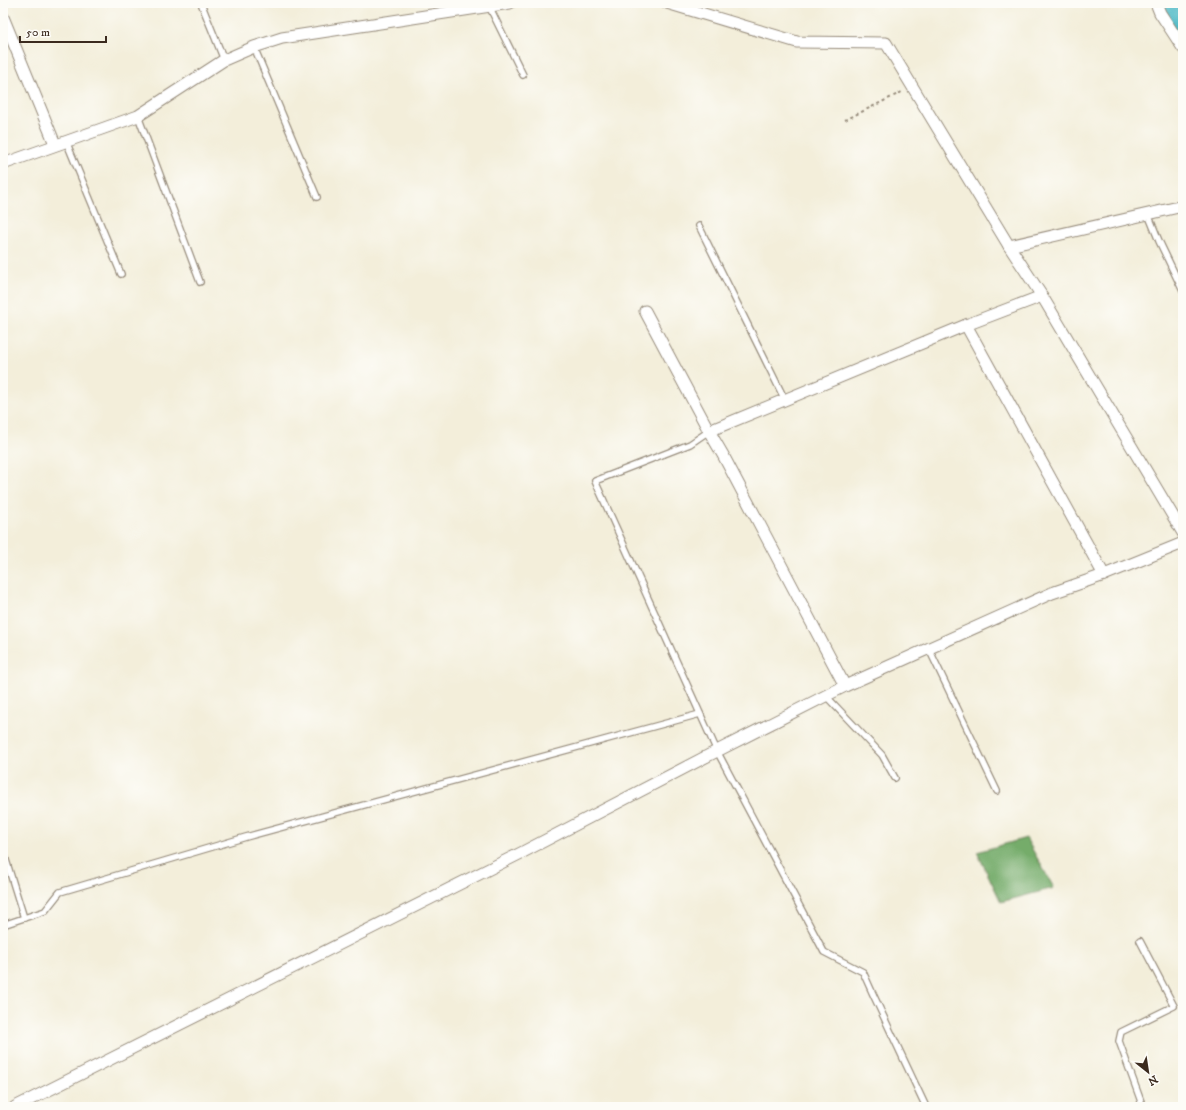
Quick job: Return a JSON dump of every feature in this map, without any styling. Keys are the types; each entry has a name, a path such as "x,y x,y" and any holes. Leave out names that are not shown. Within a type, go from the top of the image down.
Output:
{"street":[{"path":"3,164 66,140 138,116 224,60 254,47 282,38 510,3"},
{"path":"667,3 797,42 886,44 1009,246 1042,296 1183,533"},
{"path":"1156,3 1160,13 1183,48"},
{"path":"3,17 55,144"},
{"path":"1009,246 1183,206"},
{"path":"709,432 966,325 1042,296"},
{"path":"645,311 845,686"},
{"path":"966,325 1104,575"},
{"path":"15,1107 521,853 845,686 1052,593 1104,575 1183,543"}],"lane":[{"path":"201,3 224,60"},
{"path":"489,6 523,75"},
{"path":"254,47 317,197"},
{"path":"138,116 200,282"},
{"path":"66,140 120,274"},
{"path":"1148,213 1159,241 1183,291"},
{"path":"699,226 785,400"},
{"path":"709,432 690,444 595,481 717,751 824,952 863,972 926,1107"},
{"path":"929,649 997,790"},
{"path":"826,696 882,755 894,778"},
{"path":"3,924 45,912 60,892 246,837 700,714"},
{"path":"3,848 24,918"},
{"path":"1140,941 1174,1006 1121,1032 1118,1041 1143,1107"}],"path":[{"path":"845,120 912,87"}],"green space":[{"path":"1026,838 1054,888 1001,902 977,852"}],"waterway":[{"path":"1171,3 1183,25"}]}
